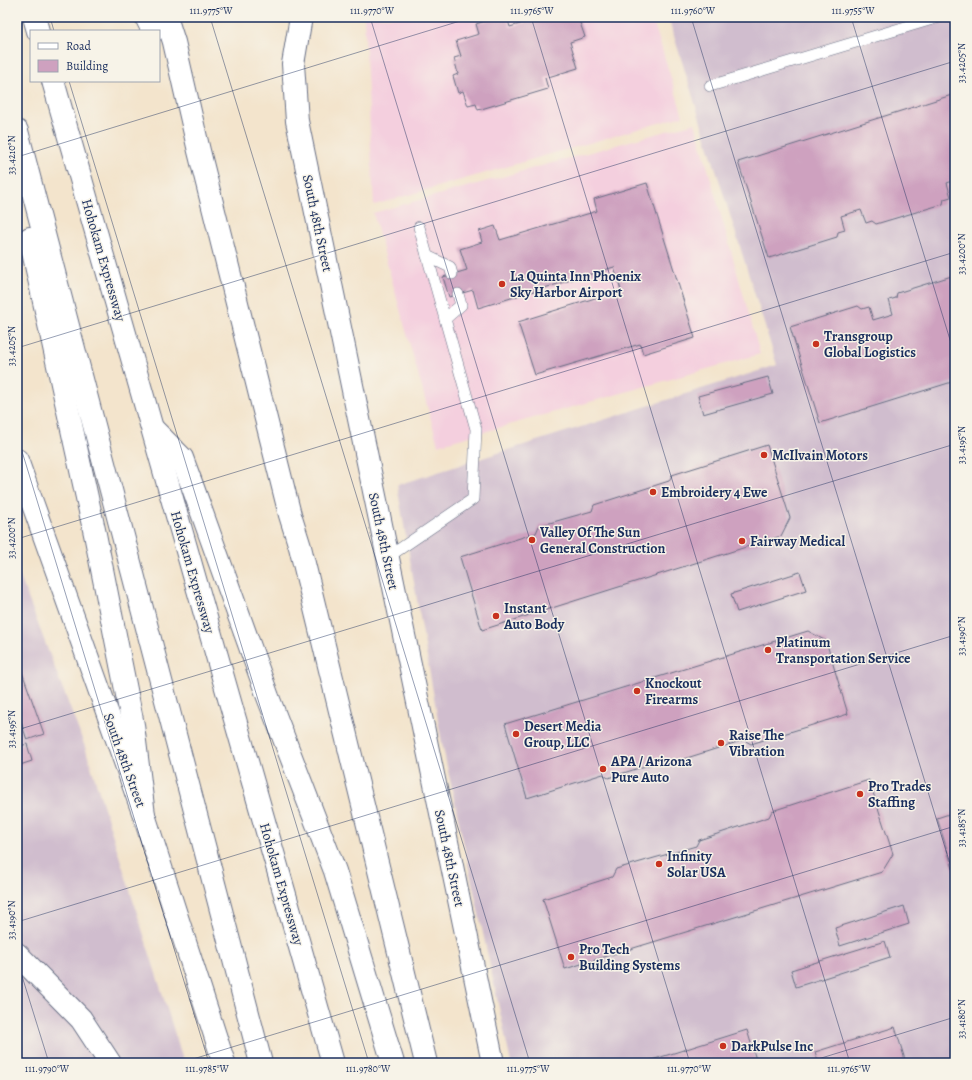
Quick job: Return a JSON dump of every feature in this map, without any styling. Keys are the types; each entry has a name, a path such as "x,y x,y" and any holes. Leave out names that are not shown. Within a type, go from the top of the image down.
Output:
{"main road":[{"path":"34,17 38,30"},
{"path":"146,17 152,30"},
{"path":"166,17 174,42 199,151 288,507 300,548 426,1063"},
{"name":"South 48th Street","path":"301,17 293,64 297,121 493,1063"},
{"path":"160,49 199,151"},
{"name":"Hohokam Expressway","path":"52,82 333,1063"},
{"path":"17,131 261,1063"},
{"path":"17,174 95,534 132,717 144,815"},
{"path":"152,428 182,458 268,696 335,871 393,1063"},
{"name":"South 48th Street","path":"17,460 144,815 224,1063"},
{"path":"17,954 81,1019 110,1063"}],"lane":[{"path":"908,26 917,17"},
{"path":"710,86 940,17"},
{"path":"388,557 472,499 476,429 419,227"},
{"path":"427,256 450,267 452,274"},
{"path":"445,319 461,305 458,294"}],"shaded area":[{"path":"364,17 652,17 683,116 374,205"},
{"path":"668,17 955,17 955,1063 511,1063 442,743 397,485 777,365"},
{"path":"695,123 760,354 438,445 373,213"},
{"path":"17,569 85,747 184,1063 17,1063"}],"building":[{"path":"498,17 507,17 510,27 543,17 578,17 585,37 570,42 578,68 545,78 548,89 478,110 476,104 468,106 463,91 458,93 453,76 458,74 454,58 461,56 456,41 479,34 476,24"},
{"path":"955,94 955,180 947,183 951,197 944,199 943,204 876,224 872,221 866,223 861,210 841,216 845,230 838,232 837,237 769,258 738,162"},
{"name":"La Quinta Inn Phoenix Sky Harbor Airport","path":"647,183 695,338 643,354 640,344 535,375 518,322 621,290 614,267 478,308 473,290 449,297 443,277 467,270 460,249 482,242 479,231 495,226 500,240 597,211 594,199"},
{"path":"955,275 955,381 820,423 790,327 858,306 862,309 869,307 873,320 893,314 889,300 896,298 897,293"},
{"path":"768,377 773,394 703,414 698,396"},
{"path":"767,445 790,518 781,536 482,630 460,557 536,533 539,526 592,511 594,505 669,481 672,475"},
{"path":"800,572 806,590 737,612 731,594"},
{"path":"808,631 826,641 848,714 751,744 744,740 674,762 667,759 608,778 603,774 527,798 505,724"},
{"path":"17,658 44,734 27,740 17,710"},
{"path":"27,744 32,761 17,766 17,747"},
{"path":"869,780 893,854 882,872 565,969 543,899 612,877 616,869 696,846 699,840 769,817 772,811"},
{"path":"955,812 955,875 937,818"},
{"path":"904,906 909,924 840,946 835,928"},
{"path":"885,941 890,957 796,987 791,970"},
{"path":"895,1027 906,1063 819,1063 815,1052"},
{"name":"DarkPulse Inc","path":"747,1030 757,1063 642,1063"}],"place":[{"name":"La Quinta Inn Phoenix Sky Harbor Airport","path":"502,284"},
{"name":"Transgroup Global Logistics","path":"816,344"},
{"name":"McIlvain Motors","path":"764,455"},
{"name":"Embroidery 4 Ewe","path":"653,492"},
{"name":"Valley Of The Sun General Construction","path":"532,540"},
{"name":"Fairway Medical","path":"742,541"},
{"name":"Instant Auto Body","path":"496,616"},
{"name":"Platinum Transportation Service","path":"768,650"},
{"name":"Knockout Firearms","path":"637,691"},
{"name":"Desert Media Group, LLC","path":"516,734"},
{"name":"Raise The Vibration","path":"721,743"},
{"name":"APA / Arizona Pure Auto","path":"603,769"},
{"name":"Pro Trades Staffing","path":"860,794"},
{"name":"Infinity Solar USA","path":"659,864"},
{"name":"Pro Tech Building Systems","path":"571,957"},
{"name":"DarkPulse Inc","path":"723,1046"}]}
